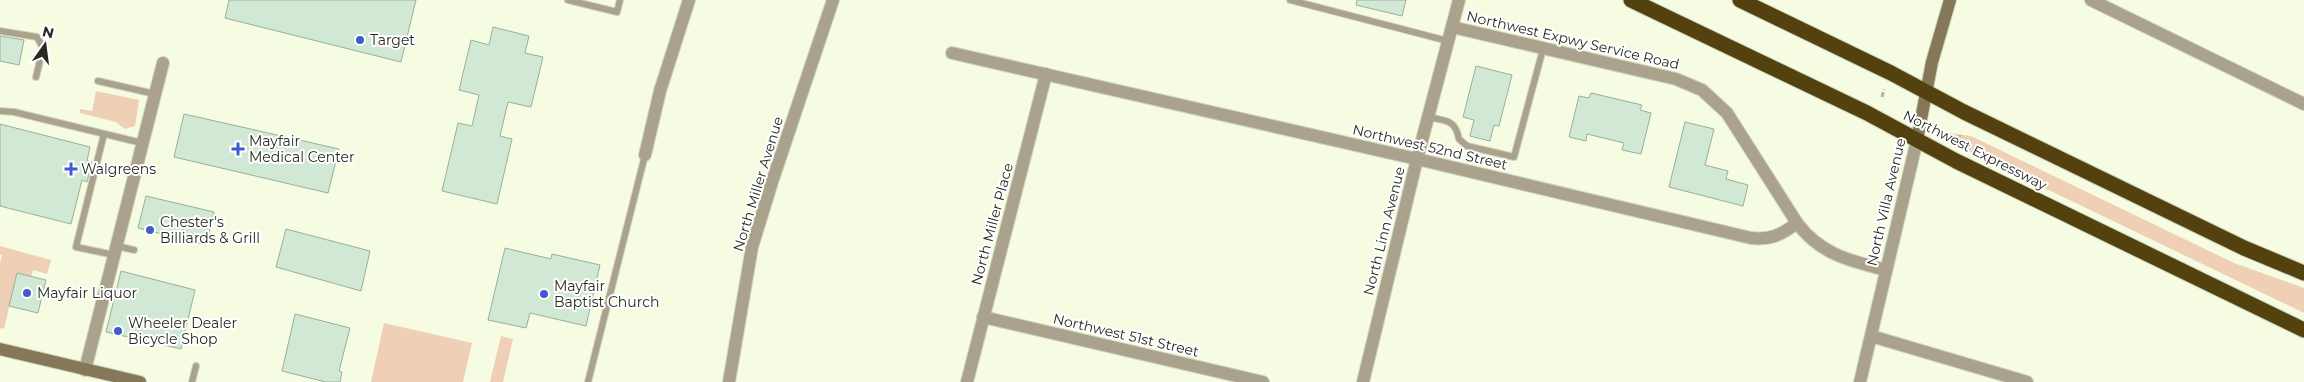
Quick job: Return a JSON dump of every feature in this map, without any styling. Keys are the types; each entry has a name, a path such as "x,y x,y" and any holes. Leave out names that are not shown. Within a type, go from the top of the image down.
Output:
{"highway":[{"name":"Northwest Expressway","path":"1631,0 1867,113 1956,161 2304,330"},
{"name":"Northwest Expressway","path":"1740,0 1891,72 1926,92 2227,239 2304,273"}],"street":[{"path":"645,156 660,92 689,0"},
{"name":"North Miller Avenue","path":"729,382 752,247 833,0"},
{"name":"North Linn Avenue","path":"1363,382 1417,159 1459,0"},
{"name":"North Villa Avenue","path":"1860,382 1917,140 1933,57 1950,0"},
{"path":"2091,0 2304,104"},
{"name":"Northwest Expwy Service Road","path":"1452,27 1676,79 1702,90 1727,113 1797,224"},
{"name":"Northwest 52nd Street","path":"952,53 1417,159 1751,238 1775,238 1797,224"},
{"path":"85,370 163,63"},
{"name":"North Miller Place","path":"967,382 1046,74"},
{"path":"1797,224 1806,236 1825,250 1854,262 1886,270"},
{"name":"Northwest 51st Street","path":"983,317 1263,382"},
{"path":"1871,336 2027,382"},
{"path":"0,349 124,380 140,382"}],"lane":[{"path":"568,0 617,12 620,0"},
{"path":"1290,0 1448,41"},
{"path":"0,31 37,37 43,48 36,77"},
{"path":"1428,117 1452,122 1457,128 1459,139 1467,146 1514,157 1543,48"},
{"path":"98,81 155,94"},
{"path":"0,110 142,144"},
{"path":"104,134 76,247 134,250"},
{"path":"588,382 645,156"},
{"path":"192,382 196,366"}],"path":[{"path":"1882,97 1884,89"},
{"path":"1959,144 1960,135"}],"shaded area":[{"path":"96,91 139,100 135,126 125,129 116,122 80,113 80,109 92,111"},
{"path":"1949,133 1971,136 2234,263 2304,288 2304,313 1970,152"},
{"path":"0,246 51,260 47,274 33,270 31,277 17,274 4,329 0,328 0,263 2,255 0,255"},
{"path":"384,323 472,343 463,382 371,382"},
{"path":"501,336 513,339 503,382 490,382"}],"building":[{"name":"Target","path":"229,0 416,0 401,62 225,18"},
{"path":"1357,0 1406,0 1402,16 1356,5"},
{"path":"493,27 529,36 525,53 543,57 531,107 508,102 500,136 512,139 497,204 442,191 458,123 472,126 479,95 459,90 471,40 489,45"},
{"path":"0,36 24,40 19,65 0,61"},
{"path":"1476,66 1512,75 1499,126 1494,125 1490,141 1470,136 1474,120 1463,117"},
{"path":"1591,93 1642,105 1640,110 1651,113 1641,154 1622,150 1624,143 1587,134 1586,141 1569,137 1579,96 1589,98"},
{"path":"184,114 339,149 328,193 174,157"},
{"path":"1685,122 1714,129 1705,165 1728,171 1726,179 1748,185 1743,206 1669,187"},
{"name":"Walgreens","path":"0,124 90,147 87,161 92,162 87,182 82,180 71,224 0,206"},
{"path":"146,196 214,212 206,245 138,228"},
{"path":"286,229 370,251 361,291 276,267"},
{"name":"Mayfair Baptist Church","path":"505,248 551,259 552,254 600,265 586,326 530,313 526,328 488,320"},
{"path":"121,271 195,290 181,349 106,332"},
{"name":"Mayfair Liquor","path":"17,273 46,280 38,313 9,306"},
{"path":"295,314 350,328 339,371 342,372 340,382 326,382 282,371"}],"place":[{"name":"Target","path":"360,40"},
{"name":"Mayfair Medical Center","path":"238,149"},
{"name":"Walgreens","path":"71,169"},
{"name":"Chester's Billiards & Grill","path":"150,230"},
{"name":"Mayfair Liquor","path":"27,293"},
{"name":"Mayfair Baptist Church","path":"544,294"},
{"name":"Wheeler Dealer Bicycle Shop","path":"118,331"}]}
